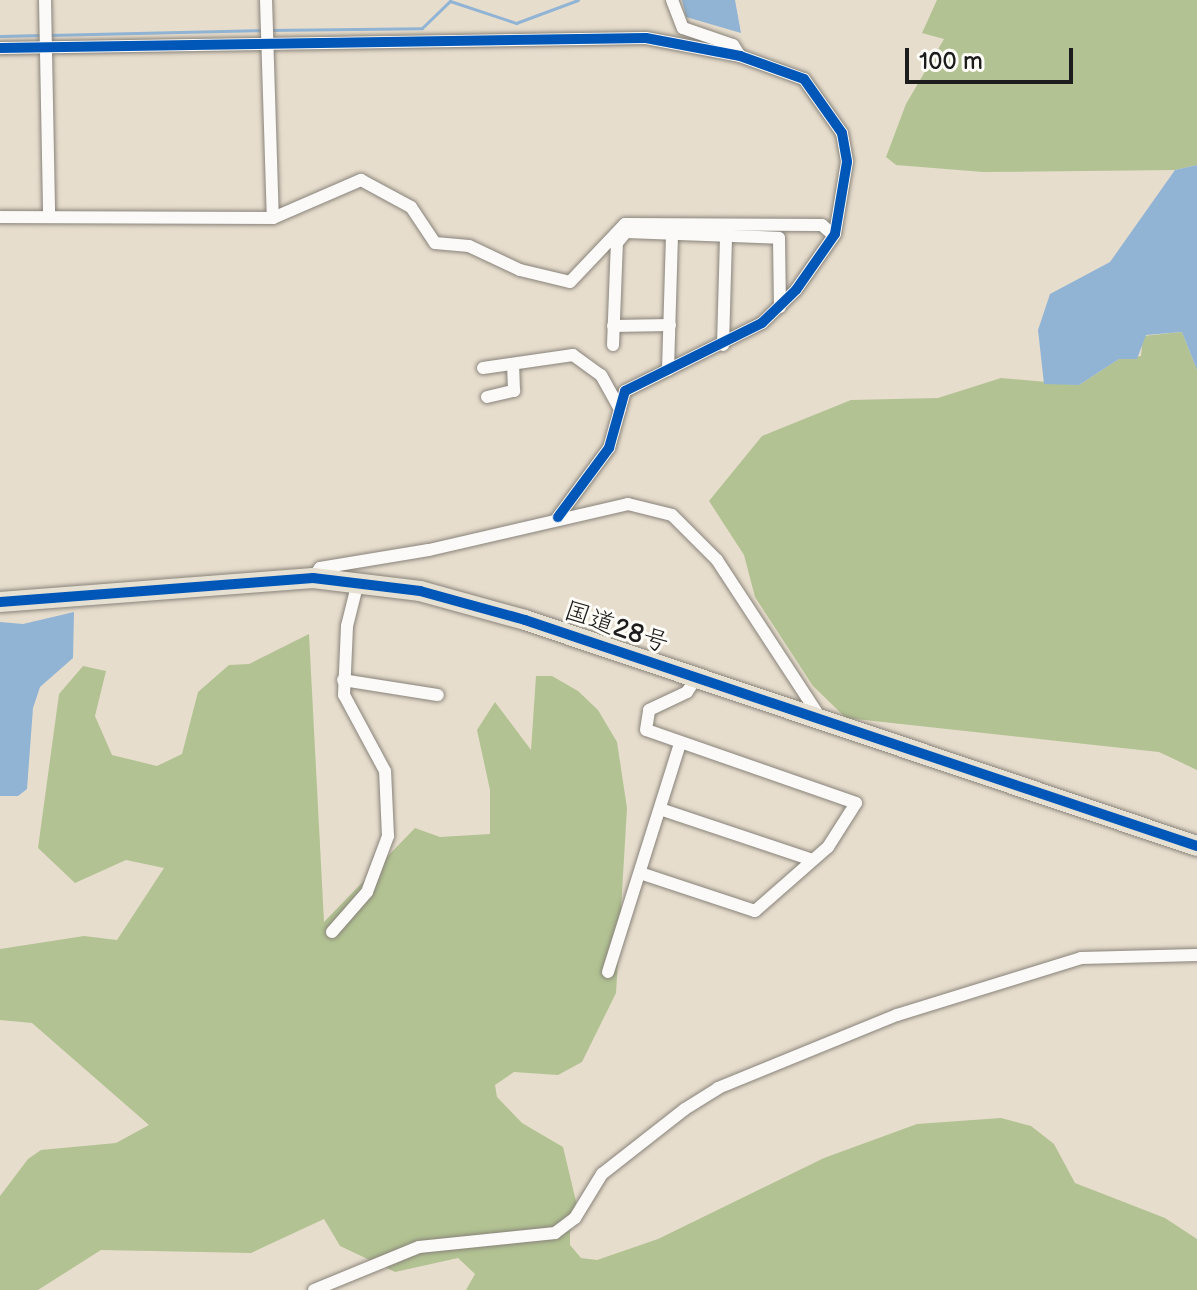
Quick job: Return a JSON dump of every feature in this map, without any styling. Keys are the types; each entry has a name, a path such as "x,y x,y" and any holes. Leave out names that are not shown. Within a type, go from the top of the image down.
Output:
{"highway":[{"name":"国道28号","path":"0,602 313,578 358,582 482,607 1197,846"}],"street":[{"path":"45,0 49,216"},
{"path":"266,0 273,218"},
{"path":"672,0 683,28 733,45 740,56"},
{"path":"0,48 267,40 646,38 740,56 804,79 838,123 847,162 833,235 780,307 723,345 625,391 609,448 558,517"},
{"path":"0,217 273,218 361,180 411,207 435,243 469,246 520,270 570,282 625,224 822,225 833,235"},
{"path":"613,345 617,243 626,232 779,238 780,307"},
{"path":"668,370 672,234"},
{"path":"723,345 726,236"},
{"path":"613,326 670,325"},
{"path":"483,368 573,355 601,375 620,409"},
{"path":"487,397 514,391 513,364"},
{"path":"313,578 320,568 429,550 558,517 628,504 672,515 717,560 821,719"},
{"path":"332,932 367,892 388,836 385,771 344,695 347,626 358,582"},
{"path":"640,873 755,911 843,831 856,803 646,730 643,724 649,710 687,692 696,678"},
{"path":"343,680 438,695"},
{"path":"608,972 680,743"},
{"path":"660,809 812,860"},
{"path":"314,1290 419,1247 555,1233 575,1218 602,1174 685,1109 718,1088 897,1015 1081,958 1197,955"}],"green space":[{"path":"937,0 1197,0 1197,165 1175,170 983,172 896,165 886,157 906,104 944,39 922,33"},
{"path":"1182,332 1197,370 1197,770 1159,752 846,718 813,686 755,597 744,555 709,501 762,436 851,400 938,398 1001,378 1079,385 1119,359 1141,356 1143,336"},
{"path":"309,634 324,922 415,828 440,837 490,834 490,790 477,730 495,702 531,750 536,676 552,676 578,691 598,710 617,742 627,808 616,993 582,1062 558,1075 514,1072 495,1085 497,1097 522,1123 563,1147 580,1218 570,1231 570,1245 581,1258 597,1260 658,1239 824,1158 917,1124 1001,1118 1031,1126 1054,1144 1075,1183 1165,1218 1197,1239 1197,1290 466,1290 475,1274 458,1258 395,1272 340,1246 324,1219 251,1253 101,1250 38,1290 0,1290 0,1196 28,1159 41,1150 116,1143 149,1125 32,1023 0,1020 0,949 84,936 117,940 164,868 126,860 75,883 38,848 59,694 83,666 106,671 95,716 112,755 157,766 182,754 198,692 229,665 249,664"}],"water":[{"path":"682,0 735,0 741,33 686,17"},
{"path":"1197,165 1197,370 1182,332 1146,335 1137,359 1119,359 1079,385 1044,384 1038,330 1050,294 1110,262 1175,170"},
{"path":"74,612 73,658 40,687 33,708 27,789 18,796 0,796 0,622 23,624"}],"waterway":[{"path":"269,30 422,28 450,1 516,23 578,0"},
{"path":"49,35 262,30"},
{"path":"0,36 42,35"}],"cycle path":[{"path":"0,48 646,38 740,56 804,79 842,133 847,162 835,234 796,290 762,323 625,391 609,448 558,517"},
{"path":"0,602 313,578 420,591 525,620 1197,846"}]}
